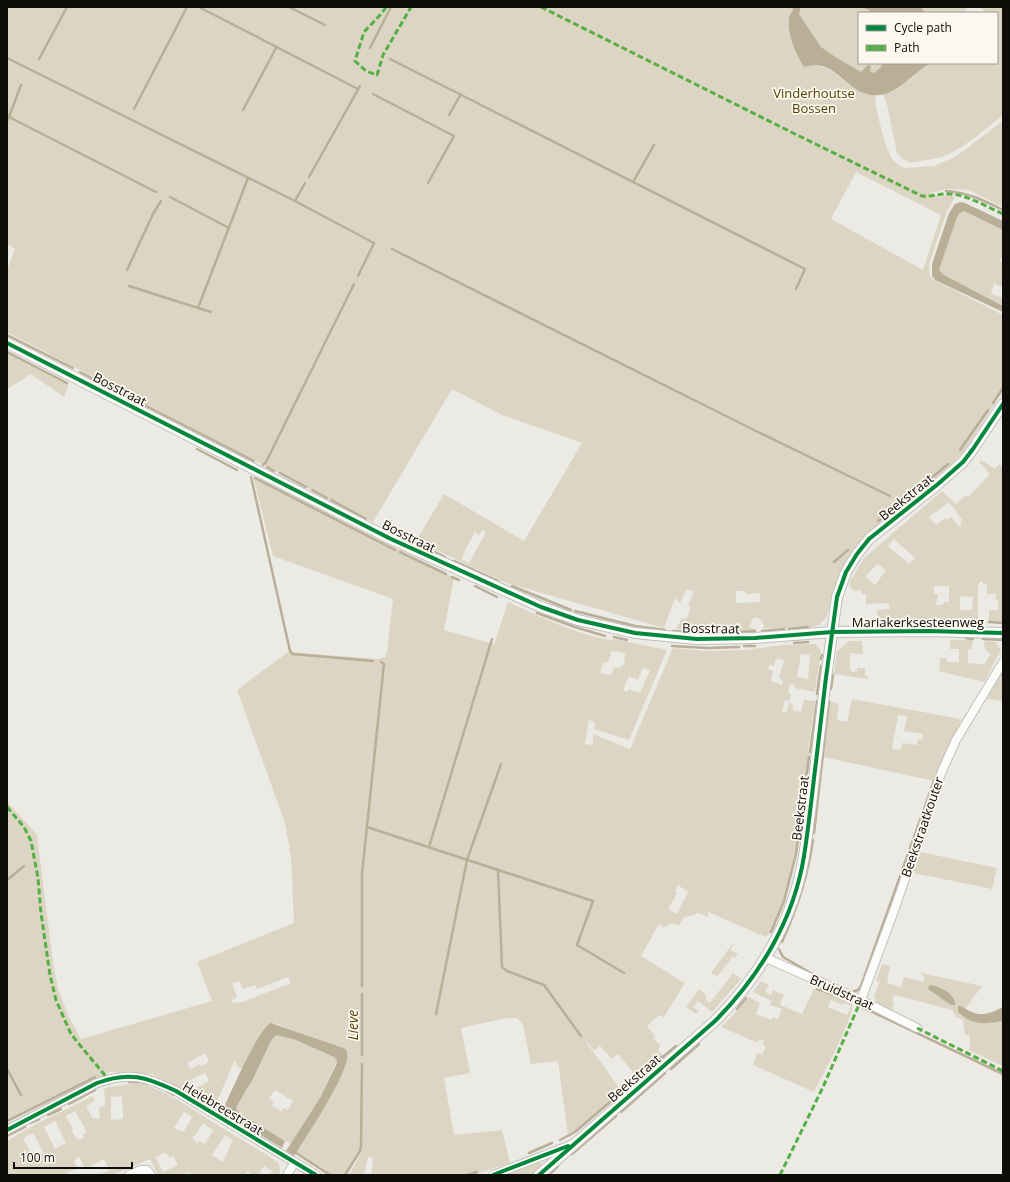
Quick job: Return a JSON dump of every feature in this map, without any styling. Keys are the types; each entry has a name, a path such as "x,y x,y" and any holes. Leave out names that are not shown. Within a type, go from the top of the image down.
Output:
{"street":[{"name":"Bosstraat","path":"7,343 391,539 465,574 549,610 578,620 635,633 690,639 755,638 832,632"},
{"name":"Beekstraat","path":"539,1175 715,1021 733,1003 766,958 788,912 804,857 837,597 846,572 857,554 869,539 938,484 964,461 1003,404"},
{"name":"Mariakerksesteenweg","path":"832,632 928,631 1003,633"},
{"name":"Beekstraatkouter","path":"860,1000 896,905 942,771 960,734 1003,662"},
{"name":"Bruidstraat","path":"766,958 860,1000 917,1028"},
{"name":"Heiebreestraat","path":"7,1130 52,1105 97,1083 108,1079 126,1076 152,1080 176,1091 316,1175"},
{"path":"493,1175 574,1144"},
{"path":"287,1175 295,1162"},
{"path":"129,1175 141,1170 147,1170 151,1175"}],"green space":[{"name":"Vinderhoutse Bossen","path":"7,7 792,7 793,9 789,18 816,65 827,68 863,93 875,95 884,140 894,161 904,168 934,166 955,157 1003,121 1003,207 969,190 948,189 931,193 939,197 948,195 955,197 947,211 929,264 930,276 932,279 1003,315 1003,391 965,450 952,464 861,539 843,566 826,618 819,625 808,628 762,628 764,625 760,619 754,617 749,627 757,630 721,631 676,629 682,618 686,619 691,607 688,605 694,592 687,589 680,603 675,598 664,628 500,581 501,580 416,541 444,494 524,541 582,443 502,415 452,389 373,522 7,332 7,270 15,249 7,244","holes":["856,172 941,215 923,270 831,219","482,530 486,532 469,563 462,559 463,554 475,532 479,535","736,591 745,591 746,594 760,593 760,602 736,603"]},
{"path":"801,7 858,7 867,9 871,12 858,12 858,64 882,64 881,67 874,73 870,71 861,72 837,58 821,47 799,14"},
{"path":"922,7 967,7 965,12 923,11"},
{"path":"979,7 1003,7 1003,115 960,148 943,157 910,163 897,153 887,104 883,94 910,79 919,70 929,64 998,64 998,12 986,12"},
{"path":"964,211 1003,230 1003,254 1000,261 1003,263 1003,287 994,284 991,294 1003,298 1003,306 944,275 939,270 956,220 959,214"},
{"path":"7,351 69,384 64,397 31,374 7,389"},
{"path":"981,460 995,469 999,464 1003,467 1003,622 989,621 989,610 998,610 998,600 993,599 996,598 996,594 987,594 987,585 983,584 983,582 980,582 978,585 978,620 878,620 877,610 889,609 889,603 866,604 866,594 861,594 861,590 854,591 849,585 864,558 942,491 956,504 966,495 968,497 990,474 983,465 979,463","holes":["949,502 962,520 960,522 962,524 959,527 951,517 947,520 945,518 936,525 929,517","894,539 915,558 909,564 888,546","877,564 886,570 875,585 865,577","934,586 949,586 949,602 944,602 943,605 936,605 938,594 934,594","960,596 973,597 972,610 960,610"]},
{"path":"253,476 454,578 444,630 494,644 508,602 559,625 585,634 599,638 614,639 667,650 629,740 594,729 595,722 589,720 585,744 593,745 593,734 630,749 673,648 707,651 744,650 783,645 816,644 821,651 815,692 795,688 795,685 790,684 788,693 791,694 789,701 785,700 782,712 786,713 789,702 793,705 792,710 801,712 804,700 815,701 808,750 810,752 796,855 784,901 771,932 766,937 708,912 708,917 698,913 684,917 679,926 673,923 664,927 659,924 641,956 685,983 664,1017 659,1015 647,1026 655,1036 653,1038 660,1045 658,1051 663,1055 637,1077 618,1054 612,1059 600,1046 594,1051 587,1041 586,1042 622,1092 575,1132 568,1135 558,1061 531,1064 523,1025 517,1018 506,1018 461,1028 470,1073 444,1078 454,1135 502,1130 510,1163 473,1175 371,1175 373,1158 368,1157 364,1175 349,1175 362,1151 360,1151 345,1175 330,1175 296,1153 337,1085 347,1058 300,1033 274,1023 242,1069 237,1066 235,1060 214,1108 152,1074 110,1072 7,1123 7,801 37,835 53,962 58,989 68,1015 81,1039 212,1001 197,962 294,923 291,857 285,823 237,690 288,652 379,659 385,657 393,599 273,556","holes":["611,651 625,653 624,665 614,668 611,675 600,673 603,663 607,663","801,654 810,655 808,679 797,677","776,659 784,660 779,678 783,680 782,685 771,681 773,671 768,669 769,665 774,666","643,668 650,670 640,693 629,689 627,692 623,690 629,676 638,680","678,885 688,892 677,914 668,909 677,893 675,891","288,977 291,983 240,1003 232,1003 231,1001 237,997 232,983 239,981 243,989 255,985 257,989","205,1053 209,1062 202,1066 200,1064 190,1069 187,1063","205,1073 209,1081 194,1089 190,1080"]},
{"path":"950,640 973,640 972,649 968,650 968,663 984,665 991,654 985,650 984,641 996,642 1001,650 984,682 939,671 940,658 947,658 947,662 959,662 959,649 950,649"},
{"path":"849,641 862,641 863,654 850,653 850,668 852,672 857,671 857,668 865,668 865,676 869,676 867,679 834,674 837,651"},
{"path":"1003,670 1003,701 987,699"},
{"path":"852,699 961,719 957,734 934,781 824,757 829,701 839,704 837,720 847,722","holes":["898,715 907,716 904,731 923,734 922,740 918,739 917,745 902,743 901,750 892,749"]},
{"path":"920,852 997,868 992,889 914,873"},
{"path":"733,943 734,944 730,950 738,954 735,958 733,956 717,977 711,973"},
{"path":"882,964 890,966 887,983 901,987 904,977 923,982 925,976 921,975 921,973 982,986 965,1009 961,1006 978,1023 1003,1021 1003,1066 969,1050 969,1035 965,1035 963,1020 956,1017 952,1010 894,995 892,1001 894,1002 892,1011 879,1007 874,995 880,982 876,981"},
{"path":"733,973 741,979 712,1012 698,1001 693,1007 699,1011 696,1014 686,1007 699,989 706,995 705,999 710,1003"},
{"path":"761,981 769,985 765,992 771,995 773,990 784,995 780,1005 802,1014 814,989 852,1004 843,1034 814,1092 753,1065 757,1053 762,1055 766,1047 763,1045 764,1041 759,1039 758,1043 721,1027 738,1010 748,997 760,1003 756,1014 772,1020 773,1017 778,1019 782,1009 770,1005 772,1001 753,992","holes":["831,1000 843,1005 844,1003 851,1006 847,1015 828,1007"]},
{"path":"277,1035 300,1041 327,1053 337,1061 320,1098 291,1144 238,1112 236,1108 252,1081 272,1039","holes":["275,1090 293,1101 288,1110 284,1108 281,1111 272,1106 274,1102 269,1098"]},
{"path":"137,1083 168,1094 279,1163 280,1173 278,1175 270,1175 272,1171 264,1166 258,1175 249,1175 250,1173 247,1171 245,1175 222,1175 219,1173 217,1175 191,1175 190,1172 182,1175 158,1175 150,1159 113,1175 99,1175 109,1170 104,1159 85,1169 79,1157 74,1161 78,1168 63,1175 7,1175 7,1141 36,1124 93,1096 95,1101 86,1106 93,1119 100,1118 99,1107 105,1106 104,1088","holes":["122,1096 123,1119 111,1120 111,1097","75,1111 87,1132 83,1134 84,1137 78,1140 71,1130 73,1129 66,1116","184,1112 192,1117 184,1132 174,1128","55,1121 66,1143 55,1149 44,1127","203,1123 213,1130 205,1144 199,1141 197,1143 192,1138","33,1133 43,1152 33,1157 23,1138","225,1135 233,1140 223,1162 212,1155","166,1152 169,1158 173,1156 178,1165 163,1172 155,1157"]},
{"path":"538,1162 542,1165 532,1175 505,1175"}],"shaded area":[{"path":"792,7 801,7 799,14 821,47 861,72 868,65 871,66 870,71 874,73 882,64 929,64 899,87 888,93 876,95 866,94 857,90 833,71 825,67 816,65 804,67 795,50 789,31 789,18 793,10"},
{"path":"858,7 922,7 923,11 925,12 871,12 867,9"},
{"path":"960,202 1003,221 1003,230 964,211 959,214 939,270 944,275 1003,306 1003,312 935,280 932,276 932,264 949,213 955,204"},
{"path":"930,985 938,987 950,994 955,1001 955,1005 951,1005 928,989"},
{"path":"958,1006 977,1014 986,1014 1003,1007 1003,1021 990,1023 974,1022 963,1017 958,1012"},
{"path":"271,1023 345,1049 347,1052 347,1060 337,1085 321,1114 294,1156 286,1151 320,1098 336,1065 337,1061 334,1057 296,1040 277,1035 272,1039 252,1081 236,1108 238,1112 285,1141 282,1148 223,1112 239,1075 259,1036"}],"waterway":[{"path":"39,59 67,7"},
{"path":"134,109 187,7"},
{"path":"199,7 358,89"},
{"path":"289,7 325,25"},
{"path":"370,48 391,7"},
{"path":"243,110 276,48"},
{"path":"7,58 295,201"},
{"path":"390,59 805,269 796,289"},
{"path":"9,117 21,85"},
{"path":"309,177 360,86"},
{"path":"373,94 454,136 428,183"},
{"path":"449,115 461,94"},
{"path":"7,121 9,117 156,192"},
{"path":"633,182 654,145"},
{"path":"129,286 198,308 248,178"},
{"path":"305,183 295,201 374,243 358,276"},
{"path":"946,191 969,195 1003,210"},
{"path":"170,197 229,228"},
{"path":"127,270 153,214 161,201"},
{"path":"392,249 754,430 890,496"},
{"path":"263,465 266,462 354,284"},
{"path":"198,308 211,312"},
{"path":"7,335 73,368"},
{"path":"7,352 67,383"},
{"path":"80,372 254,461"},
{"path":"993,403 1003,388"},
{"path":"960,450 988,410"},
{"path":"197,449 237,470"},
{"path":"928,481 948,464"},
{"path":"267,467 274,471"},
{"path":"280,473 306,487"},
{"path":"251,477 290,651 293,654 373,661"},
{"path":"255,478 395,550"},
{"path":"878,521 925,484"},
{"path":"312,490 327,498"},
{"path":"331,500 366,519"},
{"path":"411,540 445,557"},
{"path":"834,562 848,550"},
{"path":"400,552 446,574"},
{"path":"454,561 498,581"},
{"path":"452,577 459,580"},
{"path":"475,586 497,597"},
{"path":"512,586 571,610"},
{"path":"575,611 635,626 665,630"},
{"path":"537,613 605,636"},
{"path":"904,620 929,620"},
{"path":"870,622 897,621"},
{"path":"936,621 958,621"},
{"path":"964,621 983,622"},
{"path":"989,622 1003,623"},
{"path":"789,629 808,627"},
{"path":"762,631 784,629"},
{"path":"673,631 697,632"},
{"path":"723,633 755,631"},
{"path":"703,633 717,633"},
{"path":"614,637 627,640"},
{"path":"966,638 973,639"},
{"path":"429,847 492,639"},
{"path":"983,639 1003,640"},
{"path":"794,643 808,642"},
{"path":"672,646 708,648 739,647"},
{"path":"744,646 755,646"},
{"path":"821,659 822,655"},
{"path":"362,986 362,874 384,664 381,662"},
{"path":"817,694 821,666"},
{"path":"831,689 833,675"},
{"path":"810,752 817,701"},
{"path":"814,833 829,701"},
{"path":"771,932 784,901 796,854 809,757"},
{"path":"436,1014 467,860 501,764"},
{"path":"852,992 858,990 861,986 934,781"},
{"path":"367,827 593,901 577,945 624,973"},
{"path":"782,942 801,892 813,840"},
{"path":"7,880 24,866"},
{"path":"498,870 502,967 507,971 544,985 581,1036"},
{"path":"779,949 783,957 816,976"},
{"path":"817,989 832,994"},
{"name":"Lieve","path":"362,994 362,1055"},
{"path":"737,1009 746,998"},
{"path":"862,1007 1003,1074"},
{"path":"671,1069 699,1044"},
{"path":"648,1069 676,1046"},
{"path":"345,1175 360,1151 361,1146 362,1064"},
{"path":"7,1069 21,1095"},
{"path":"621,1112 665,1073"},
{"path":"7,1121 95,1077"},
{"path":"129,1082 141,1082 148,1084"},
{"path":"69,1104 95,1090"},
{"path":"560,1140 575,1132 624,1090"},
{"path":"166,1091 174,1095"},
{"path":"48,1115 61,1109"},
{"path":"572,1154 616,1116"},
{"path":"30,1123 39,1119"},
{"path":"7,1136 25,1127"},
{"path":"529,1153 552,1143"},
{"path":"296,1153 330,1175"},
{"path":"549,1175 558,1166"},
{"path":"467,1175 477,1172"}],"marked path":[{"path":"386,7 364,32 355,61 366,71 377,75 383,55 411,7"},
{"path":"541,7 922,196 946,194 957,195 970,199 1003,214"},
{"path":"7,807 24,827 31,841 38,878 41,913 50,975 56,1000 71,1034 108,1079"},
{"path":"780,1175 823,1087 861,1000"},
{"path":"917,1028 1003,1071"}],"cycle path":[{"path":"7,343 391,539 541,607 578,620 635,633 697,639 755,638 832,632 928,631 1003,633"},
{"path":"539,1175 715,1021 746,985 773,945 792,902 804,856 837,597 846,572 857,554 869,539 963,462 1003,404"},
{"path":"7,1130 97,1083 119,1077 137,1077 156,1082 176,1091 316,1175"},
{"path":"493,1175 568,1146"}]}
